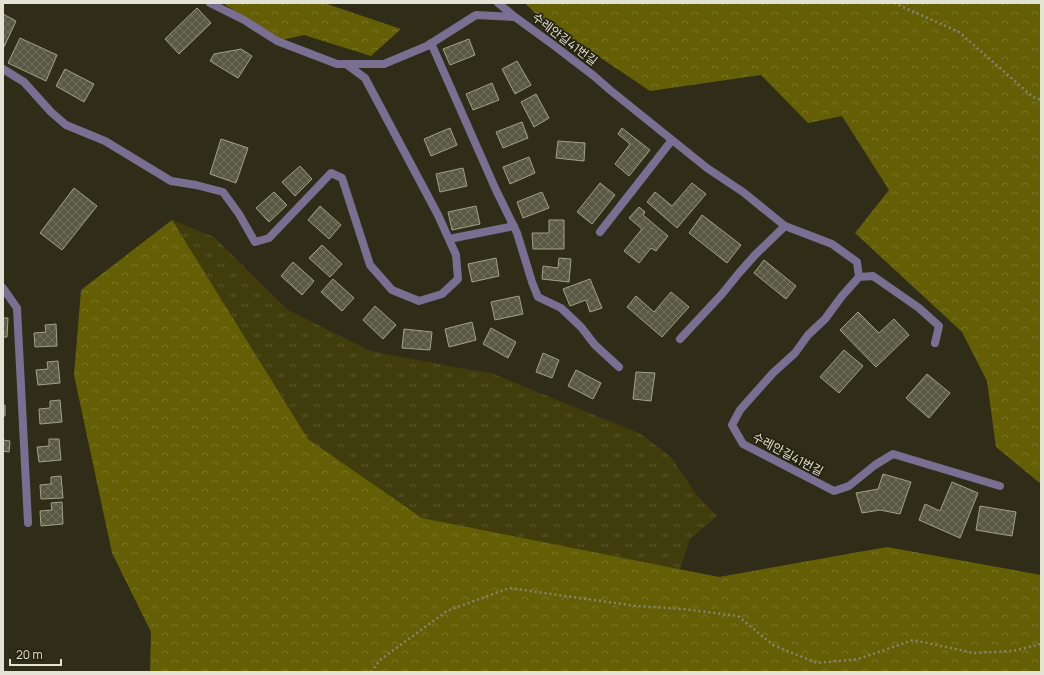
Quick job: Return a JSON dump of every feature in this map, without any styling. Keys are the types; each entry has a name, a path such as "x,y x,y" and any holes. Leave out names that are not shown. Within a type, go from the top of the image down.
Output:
{"lane":[{"name":"수레안길41번길","path":"210,3 244,20 277,41 337,64 384,64 427,46 476,15 515,17 594,76 707,168 743,192 785,226 832,244 857,262 859,277 842,296 825,319 808,335 795,353 773,373 740,410 732,425 743,444 834,491 849,486 875,465 893,454 1000,486"},
{"path":"498,3 515,17"},
{"path":"431,43 496,190 518,233 532,282 538,297 562,308 595,345 619,367"},
{"path":"3,69 24,82 51,112 66,125 105,141 171,181 196,185 223,192 239,214 255,242 269,238 331,172 342,178 370,265 392,290 419,301 442,294 458,279 456,255 438,215 365,78 346,64"},
{"path":"600,232 672,140"},
{"path":"449,239 514,226"},
{"path":"680,339 722,294 755,255 785,226"},
{"path":"859,277 873,276 919,308 939,326 935,343"},
{"path":"3,288 17,308 28,523"}],"path":[{"path":"894,3 959,32 1033,97 1041,100"},
{"path":"371,672 380,660 447,611 509,588 636,606 683,609 738,616 773,645 817,663 858,659 913,640 974,653 1013,651 1041,644"}],"green space":[{"path":"223,3 324,3 401,29 371,56 304,35 277,41"},
{"path":"525,3 1041,3 1041,484 996,447 987,381 962,332 855,233 889,190 842,116 808,123 761,75 650,91 537,15"},
{"path":"172,220 214,237 288,310 371,351 491,373 641,434 671,457 696,494 717,516 690,539 680,569 422,518 308,439"},
{"path":"172,220 308,439 422,518 719,577 887,547 1041,575 1041,672 150,672 151,632 112,553 74,375 81,290"}],"building":[{"path":"197,8 211,23 179,54 165,39"},
{"path":"3,14 16,21 4,47 3,47"},
{"path":"20,38 57,55 46,81 8,63"},
{"path":"469,39 475,55 450,65 443,49"},
{"path":"241,49 252,56 238,78 210,61 214,54"},
{"path":"517,61 531,85 515,94 502,69"},
{"path":"65,69 94,84 84,102 56,86"},
{"path":"492,83 499,100 473,110 466,94"},
{"path":"536,94 549,118 534,127 521,102"},
{"path":"522,122 528,138 503,148 496,132"},
{"path":"450,128 457,145 431,156 424,139"},
{"path":"622,128 650,150 629,176 615,164 630,144 618,134"},
{"path":"221,139 248,148 236,183 210,174"},
{"path":"558,141 585,143 584,161 556,158"},
{"path":"529,157 535,173 510,184 503,167"},
{"path":"300,166 312,179 295,196 282,182"},
{"path":"463,168 467,186 440,192 436,174"},
{"path":"600,183 615,195 592,224 577,212"},
{"path":"692,183 706,194 677,228 647,202 655,192 672,206"},
{"path":"74,188 97,206 62,250 40,233"},
{"path":"274,192 287,205 269,222 256,208"},
{"path":"542,192 549,208 523,218 517,202"},
{"path":"320,206 341,225 329,239 308,220"},
{"path":"476,206 480,224 452,230 448,212"},
{"path":"639,207 645,212 643,215 668,236 656,251 651,248 639,263 624,251 642,229 629,218"},
{"path":"702,215 741,245 727,263 689,233"},
{"path":"549,220 564,220 564,249 533,249 532,233 549,233"},
{"path":"322,245 342,264 330,277 309,258"},
{"path":"496,258 499,276 472,282 468,264"},
{"path":"559,258 571,259 569,282 542,279 543,266 558,268"},
{"path":"764,260 796,286 786,299 754,273"},
{"path":"293,262 314,281 302,295 281,276"},
{"path":"333,279 354,298 342,311 321,292"},
{"path":"590,279 602,308 590,312 586,300 570,306 563,289"},
{"path":"671,292 689,307 662,337 627,307 636,296 654,312"},
{"path":"519,296 523,314 495,320 491,302"},
{"path":"375,306 396,325 383,339 363,320"},
{"path":"858,312 879,333 894,319 909,335 876,367 840,330"},
{"path":"3,318 8,318 7,337 3,337"},
{"path":"472,322 476,340 449,347 445,329"},
{"path":"56,324 57,346 35,347 34,333 46,332 45,325"},
{"path":"491,328 516,342 508,358 483,344"},
{"path":"404,329 432,332 430,350 402,348"},
{"path":"844,350 863,366 839,393 820,377"},
{"path":"543,353 559,360 552,378 536,372"},
{"path":"58,361 60,383 38,385 36,370 48,369 47,362"},
{"path":"576,370 601,383 593,399 568,386"},
{"path":"636,372 655,373 651,401 633,399"},
{"path":"927,374 950,393 929,418 906,398"},
{"path":"60,400 62,422 40,424 39,409 50,408 50,401"},
{"path":"3,405 5,405 5,416 3,416"},
{"path":"49,439 59,439 61,460 39,462 37,447 49,446"},
{"path":"3,440 10,441 9,452 3,451"},
{"path":"883,474 911,482 900,514 880,510 862,513 856,493 878,489"},
{"path":"61,476 63,498 41,499 40,485 51,484 51,477"},
{"path":"952,482 978,493 960,538 919,520 925,504 940,511"},
{"path":"62,502 63,524 41,526 40,511 52,510 51,503"},
{"path":"980,506 1016,512 1012,536 976,530"}]}
